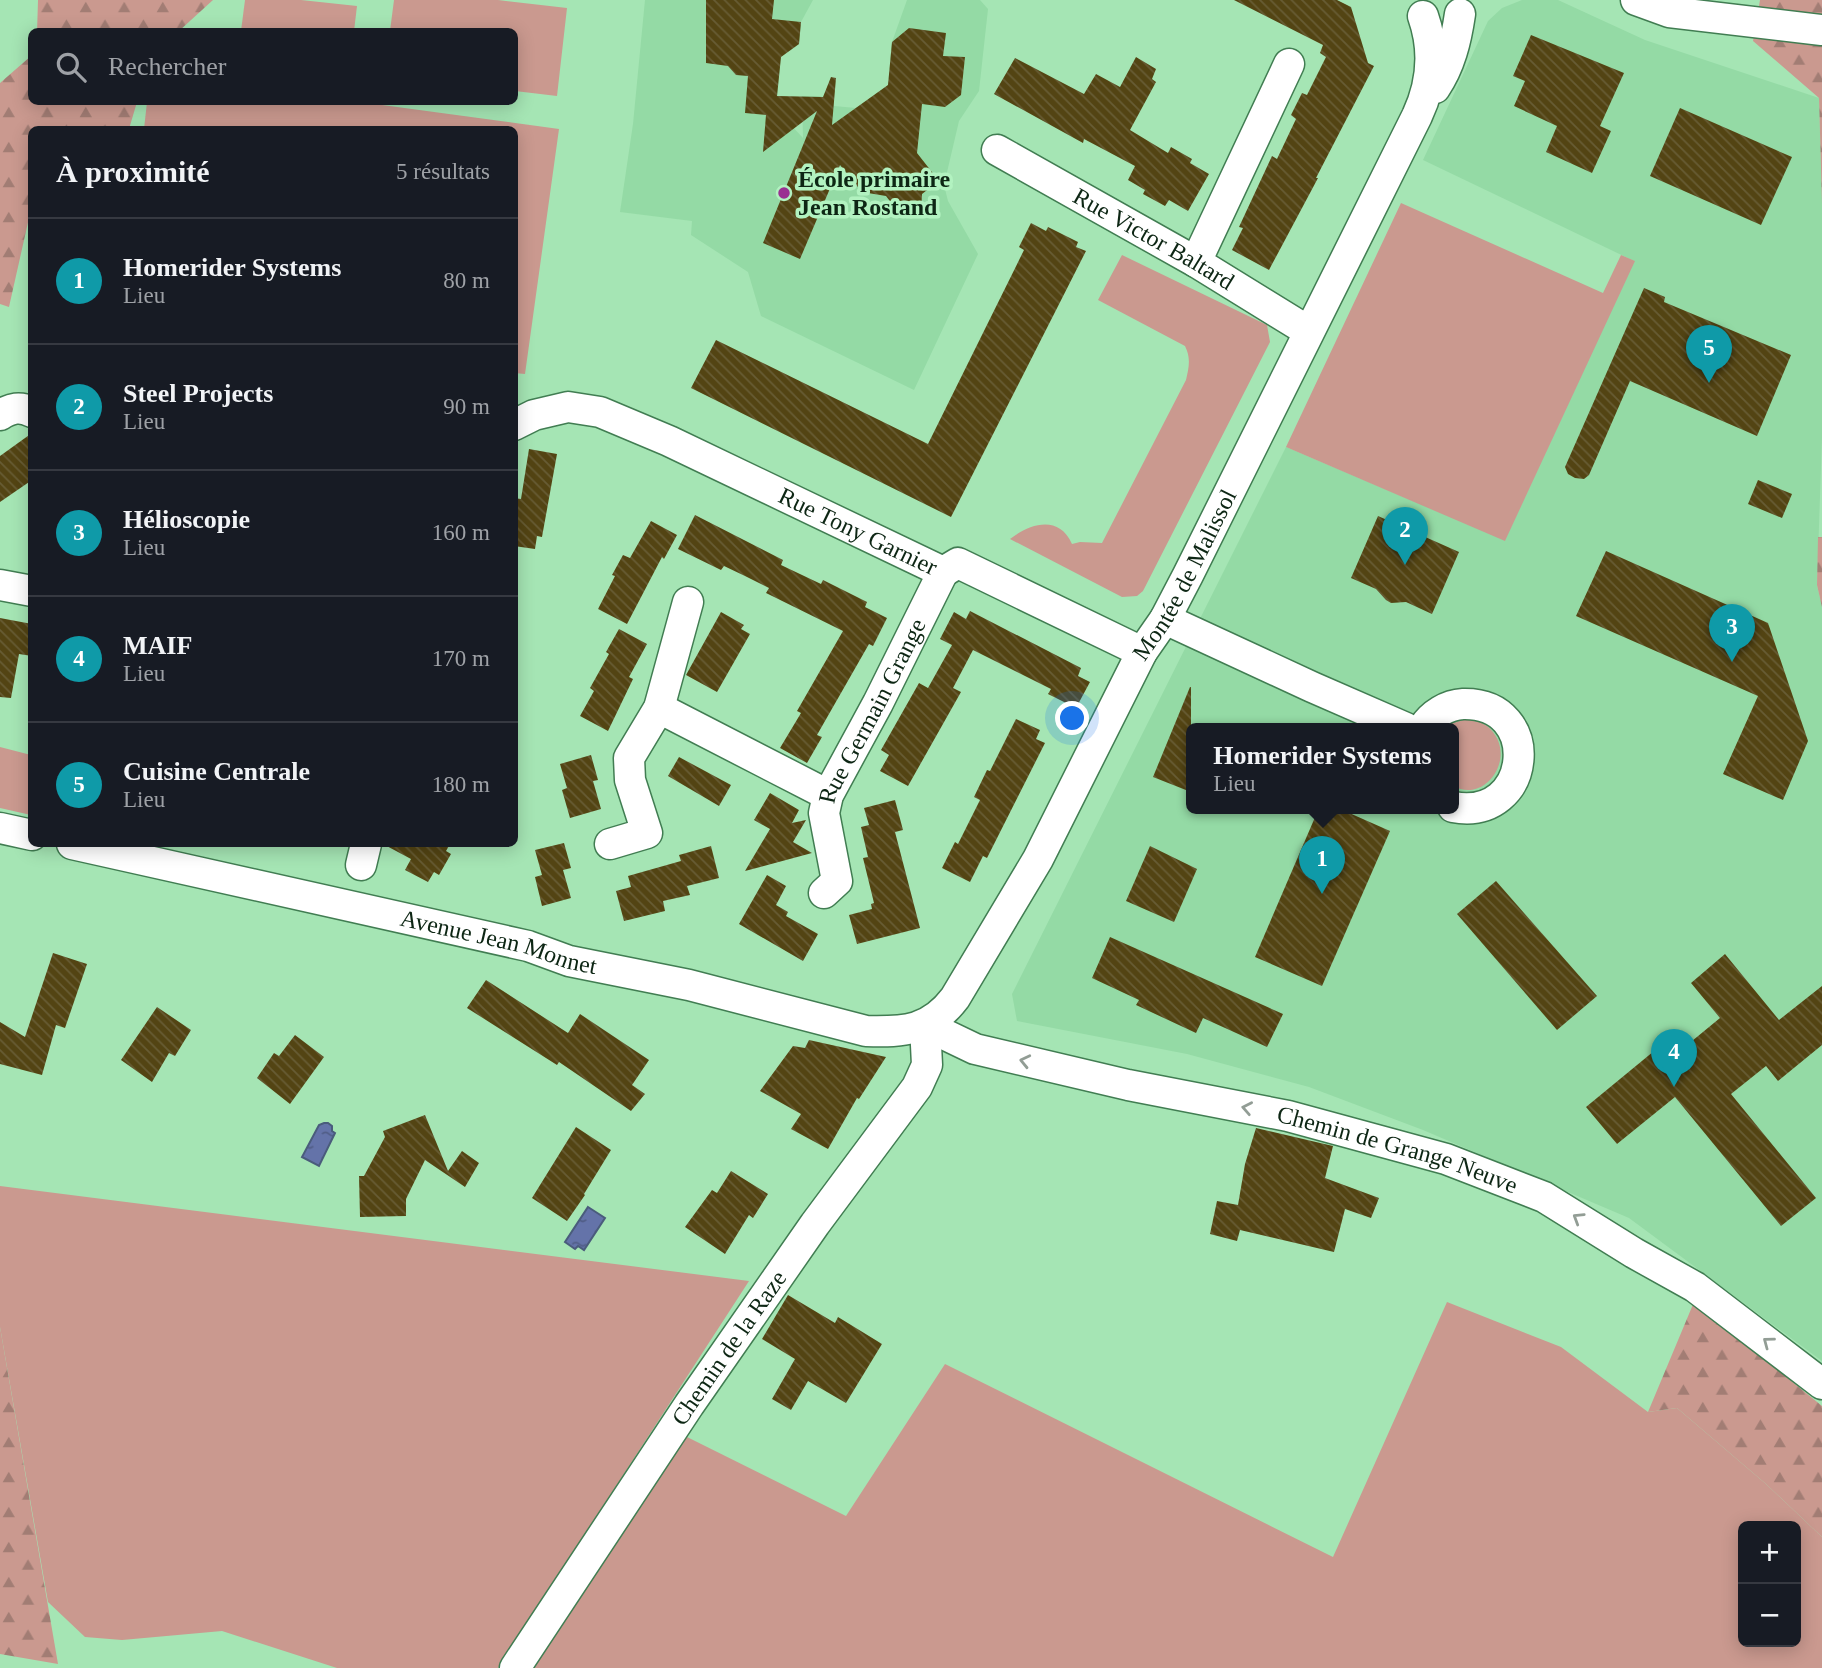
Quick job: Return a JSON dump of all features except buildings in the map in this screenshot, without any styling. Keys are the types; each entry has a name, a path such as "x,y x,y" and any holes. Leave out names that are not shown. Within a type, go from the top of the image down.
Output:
{"street":[{"path":"1636,0 1668,12 1822,30"},
{"name":"Montée de Malissol","path":"1412,6 1434,21 1443,21 1465,7"},
{"name":"Montée de Malissol","path":"925,1025 943,1014 955,999 1038,859 1142,652 1165,619 1420,109 1429,81 1430,40 1412,6"},
{"name":"Montée de Malissol","path":"1420,109 1438,85 1447,66 1465,7"},
{"path":"1196,262 1289,64"},
{"name":"Rue Victor Baltard","path":"997,150 1196,262 1308,331"},
{"name":"Rue Tony Garnier","path":"518,423 534,415 568,407 600,412 669,441 943,572 958,563 1142,652"},
{"path":"0,415 7,410 18,408 28,411"},
{"name":"Rue Germain Grange","path":"824,893 837,881 824,813 828,795 878,703 943,572"},
{"path":"0,586 28,590"},
{"path":"610,844 647,833 628,769 629,758 659,708 688,603"},
{"path":"1165,619 1301,683 1394,723"},
{"path":"1426,723 1439,711 1456,704 1475,704 1493,710 1507,722 1517,738 1520,757 1516,775 1507,791 1492,802 1474,808 1459,807"},
{"path":"659,708 828,795"},
{"path":"0,828 28,834"},
{"name":"Avenue Jean Monnet","path":"105,847 149,851 528,946 569,961 689,985 866,1031 896,1032 925,1025"},
{"name":"Chemin de Grange Neuve","path":"925,1025 975,1049 1128,1084 1288,1116 1433,1156 1544,1197 1695,1287 1822,1384"},
{"name":"Chemin de la Raze","path":"516,1668 815,1224 917,1087 927,1065 925,1025"}],"shaded area":[{"name":"École primaire Jean Rostand","path":"645,0 813,0 801,22 799,44 781,57 776,109 803,138 802,96 834,97 834,106 856,108 888,85 892,42 907,0 980,0 988,9 979,91 959,121 944,185 948,201 978,254 914,390 761,316 748,272 691,235 692,221 620,212 633,124"},
{"path":"1522,0 1558,0 1645,40 1819,98 1822,437 1817,585 1822,607 1822,1361 1629,1218 1423,1130 1309,1087 1187,1054 1017,1021 1012,994 1286,447 1505,540 1634,261 1423,160 1488,21 1502,8"}],"green space":[{"path":"38,0 213,0 182,28 37,28"},
{"path":"245,0 301,0 357,6 354,28 241,28"},
{"path":"394,0 498,0 567,8 557,96 518,91 518,28 390,28"},
{"path":"1760,0 1822,0 1822,204 1819,98 1753,41"},
{"path":"28,59 28,105 136,105 130,126 28,126 28,222 9,307 0,304 0,83"},
{"path":"147,105 382,105 559,129 525,374 518,373 518,126 144,126"},
{"path":"1401,203 1603,293 1621,255 1635,261 1505,541 1286,447"},
{"path":"1122,255 1267,325 1270,342 1143,591 1137,596 1122,597 1010,539 1035,526 1052,525 1060,529 1072,544 1102,543 1186,380 1189,363 1185,346 1098,300"},
{"path":"1818,537 1822,537 1822,607 1817,585"},
{"path":"1466,719 1480,723 1487,726 1496,737 1500,762 1495,773 1477,788 1459,788 1459,723 1453,723"},
{"path":"0,747 28,754 28,814 0,808"},
{"path":"0,1186 749,1281 498,1668 337,1668 222,1631 122,1640 85,1637 48,1602 0,1327"},
{"path":"1447,1302 1561,1347 1648,1412 1677,1408 1766,1484 1822,1537 1822,1668 534,1668 685,1436 846,1516 945,1364 1333,1557"},
{"path":"1694,1302 1822,1406 1822,1537 1766,1484 1677,1408 1648,1412"},
{"path":"0,1327 58,1664 0,1654"}],"water":[{"path":"324,1123 332,1126 335,1133 319,1166 302,1157 319,1125"},
{"path":"588,1207 605,1218 584,1250 578,1246 575,1249 565,1242"}],"place":[{"name":"École primaire Jean Rostand","path":"784,193"},
{"name":"Cuisine Centrale","path":"1709,383"},
{"name":"Steel Projects","path":"1405,565"},
{"name":"Hélioscopie","path":"1732,662"},
{"name":"Homerider Systems","path":"1322,894"},
{"name":"MAIF","path":"1674,1087"}]}
